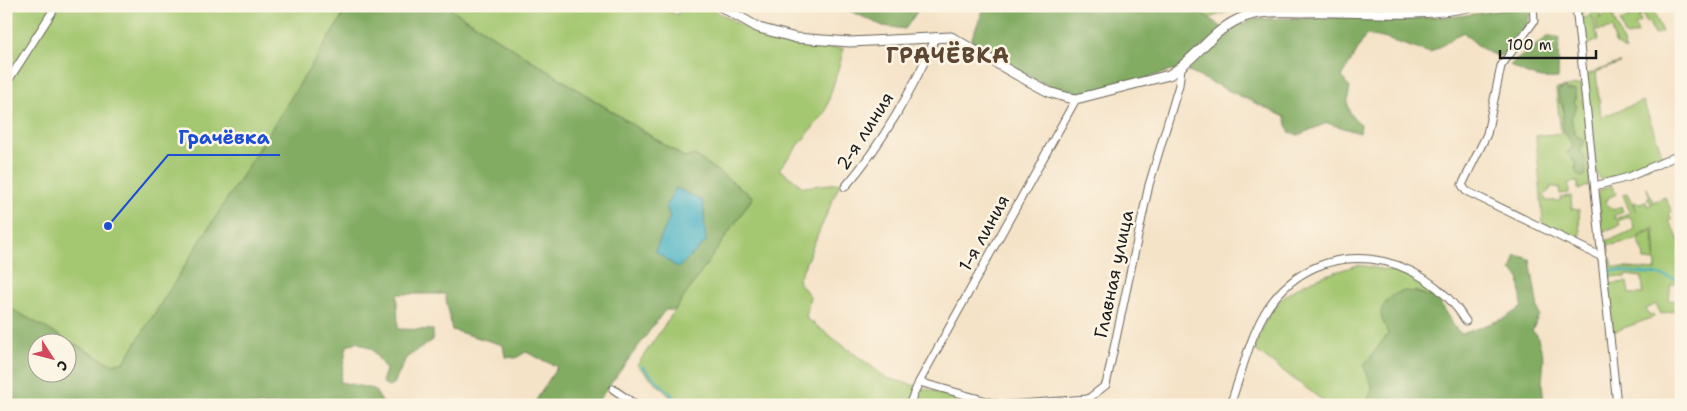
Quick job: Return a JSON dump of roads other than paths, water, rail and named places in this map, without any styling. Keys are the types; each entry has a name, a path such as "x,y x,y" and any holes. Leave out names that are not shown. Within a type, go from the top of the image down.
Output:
{"street":[{"path":"6,84 56,6"},
{"path":"720,6 759,28 796,38 850,42 951,37 1049,92 1076,99 1169,75 1181,68 1223,28 1243,17 1269,9 1426,13 1472,6"},
{"path":"1533,6 1534,21 1501,66 1490,127 1462,183 1462,187 1559,238 1602,257"},
{"path":"1576,6 1617,405"},
{"name":"2-я линия","path":"845,187 864,166 923,66 936,37"},
{"name":"Главная улица","path":"1005,405 1088,399 1106,385 1149,184 1179,85 1181,68"},
{"name":"1-я линия","path":"909,405 919,382 1076,99"},
{"path":"1594,186 1625,178 1681,154"},
{"path":"1230,405 1258,326 1270,306 1293,283 1318,268 1336,262 1357,259 1384,260 1401,266 1414,271 1441,289 1450,298 1466,321"},
{"path":"919,382 1001,405"},
{"path":"613,389 636,405"}],"water":[{"path":"676,188 703,201 706,242 678,268 655,251 670,217 666,205"}],"waterway":[{"path":"1677,160 1681,158"},
{"path":"1608,270 1654,274 1681,280"},
{"path":"1609,279 1612,271"},
{"path":"1609,284 1610,294"},
{"path":"642,366 682,405"}],"place":[{"name":"Грачёвка","path":"108,226"}],"district":[{"name":"ГРАЧЁВКА","path":"948,55"}]}
